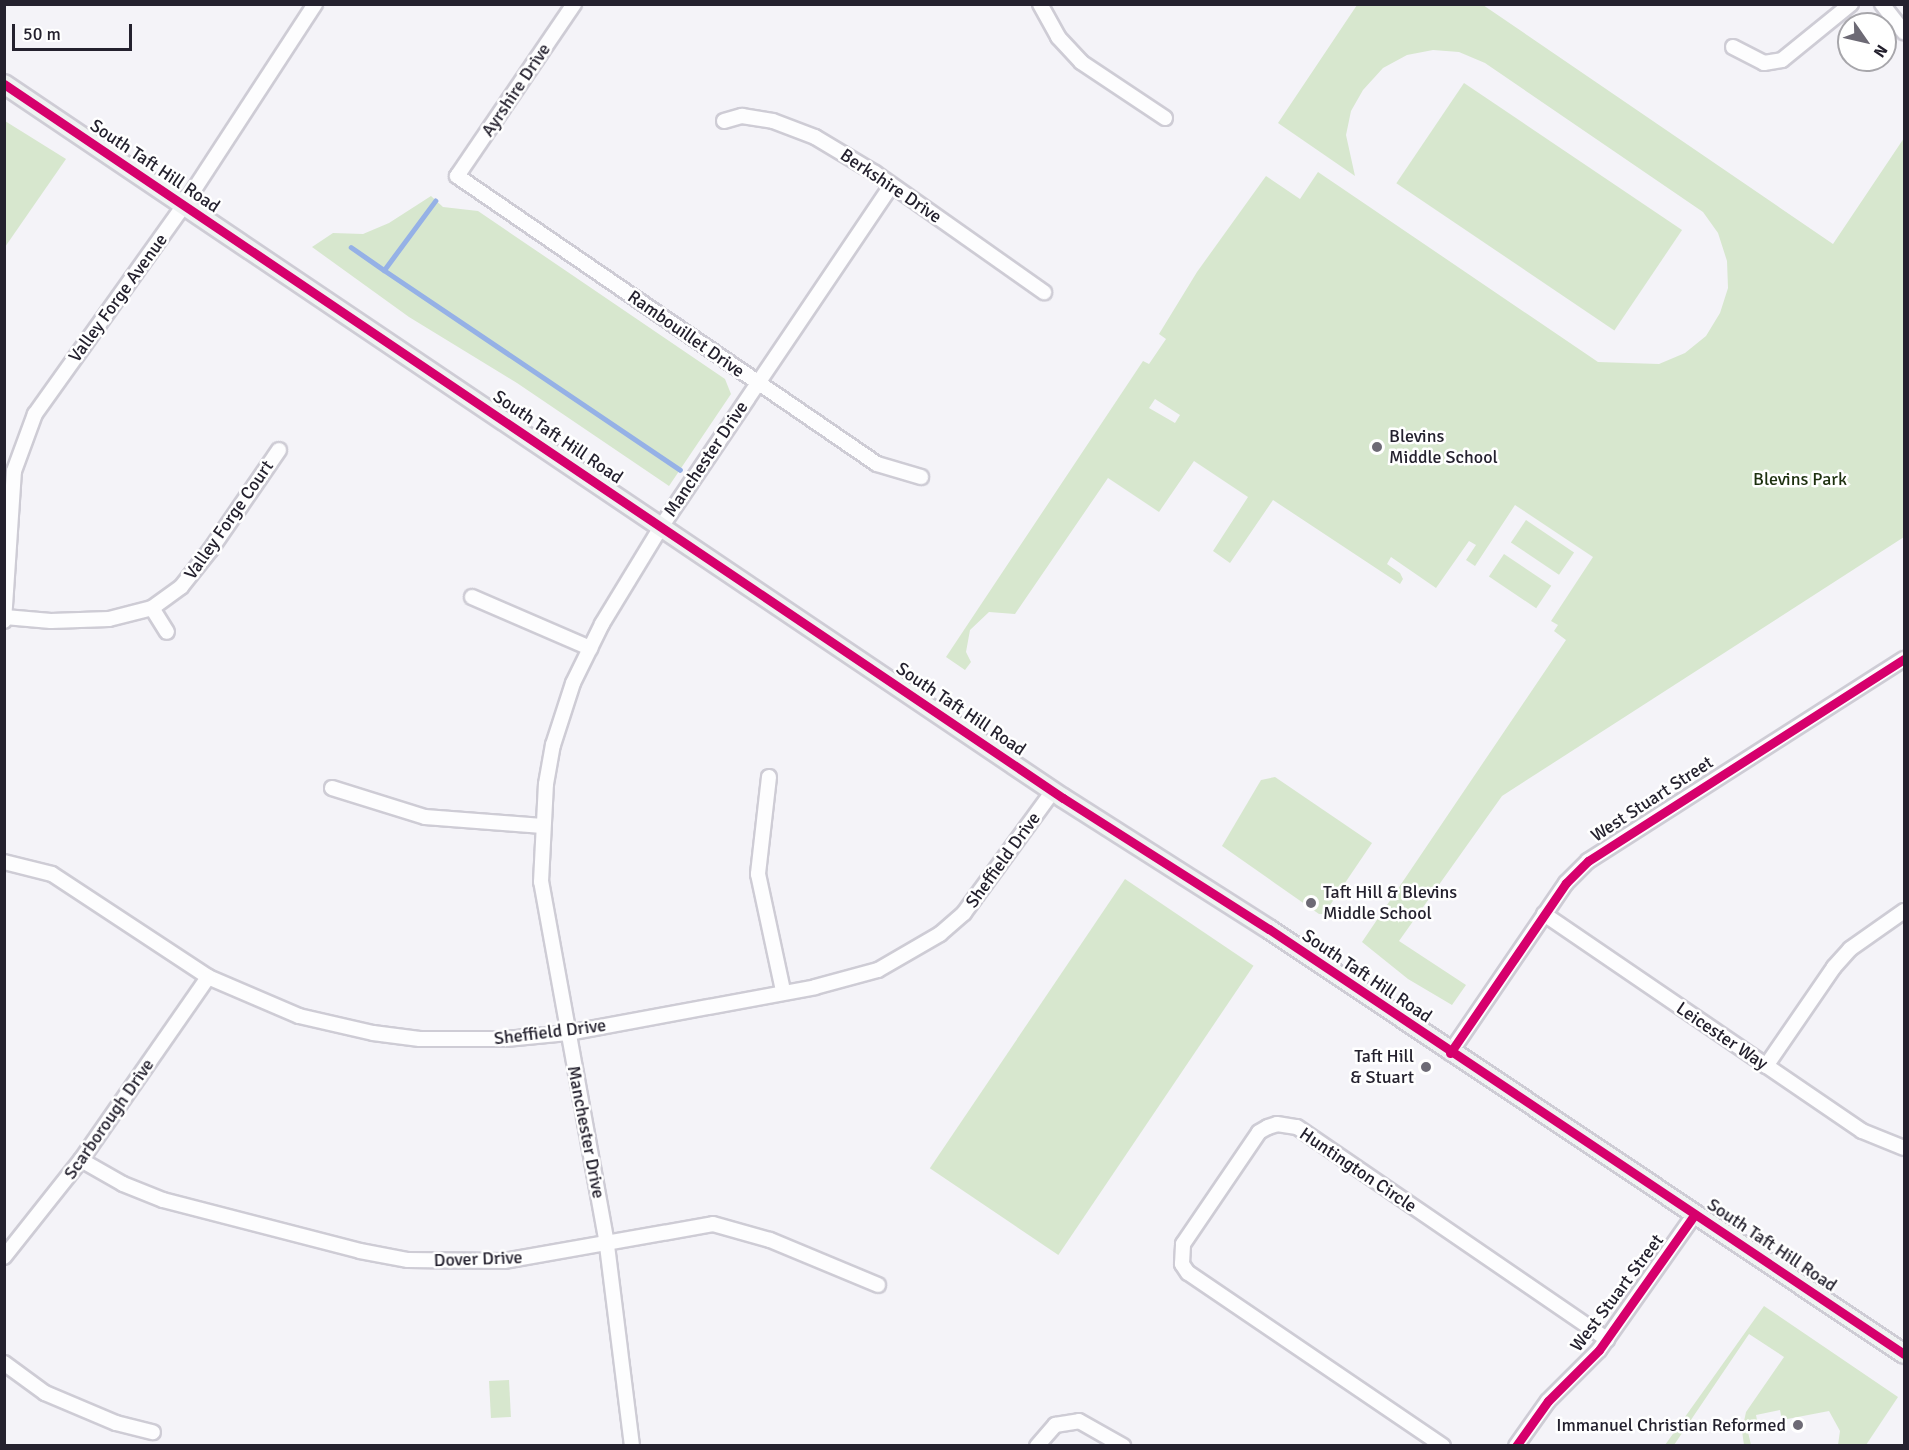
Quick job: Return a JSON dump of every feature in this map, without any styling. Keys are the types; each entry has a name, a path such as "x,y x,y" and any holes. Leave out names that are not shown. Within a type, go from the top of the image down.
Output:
{"main road":[{"name":"South Taft Hill Road","path":"4,84 1053,791 1269,929 1450,1053 1905,1354"}],"street":[{"name":"Valley Forge Avenue","path":"5,619 8,516 17,453 35,414 184,205 315,4"},
{"name":"Ayrshire Drive","path":"457,176 574,4"},
{"path":"1040,4 1058,37 1081,62 1165,118"},
{"path":"1733,46 1764,63 1782,60 1851,4"},
{"path":"1881,4 1905,32"},
{"name":"Berkshire Drive","path":"724,121 742,116 796,129 839,150 1044,292"},
{"name":"Rambouillet Drive","path":"457,176 877,464 893,472 921,477"},
{"name":"Manchester Drive","path":"632,1446 607,1244 541,882 543,826 560,716 590,648 661,527 891,186"},
{"name":"Valley Forge Court","path":"5,619 51,621 109,619 152,608 181,587 205,557 279,450"},
{"path":"472,597 590,648"},
{"path":"152,608 167,632"},
{"name":"West Stuart Street","path":"1450,1053 1566,883 1610,844 1905,658"},
{"path":"769,777 758,874 783,991"},
{"path":"332,788 425,817 543,826"},
{"name":"Sheffield Drive","path":"4,862 52,874 208,977 299,1016 373,1033 468,1040 568,1033 878,970 940,934 987,884 1053,791"},
{"path":"1766,1066 1834,967 1850,949 1905,911"},
{"name":"Leicester Way","path":"1544,914 1862,1131 1905,1148"},
{"name":"Scarborough Drive","path":"4,1257 81,1160 208,977"},
{"name":"Huntington Circle","path":"1443,1446 1188,1273 1182,1264 1183,1244 1259,1132 1277,1124 1297,1127 1608,1339"},
{"name":"Dover Drive","path":"81,1160 123,1184 163,1200 360,1251 408,1260 504,1261 607,1244 671,1228 713,1224 770,1240 878,1285"},
{"name":"West Stuart Street","path":"1516,1446 1548,1401 1608,1339 1695,1214"},
{"path":"4,1362 45,1393 116,1424 153,1432"},
{"path":"1037,1446 1055,1425 1078,1420 1123,1446"}],"green space":[{"name":"Blevins Park","path":"1357,5 1483,5 1833,244 1904,138 1904,537 1502,796 1399,941 1466,985 1452,1005 1408,979 1362,942 1566,640 1554,631 1558,625 1551,621 1593,557 1515,505 1475,566 1466,560 1476,545 1469,541 1436,588 1391,557 1387,564 1400,573 1403,579 1400,584 1273,500 1230,563 1213,551 1248,497 1194,461 1159,512 1108,478 1015,614 989,612 970,630 966,652 971,662 965,670 946,657 1143,361 1149,364 1166,339 1159,334 1197,272 1266,176 1300,199 1318,172 1598,362 1659,364 1685,353 1706,336 1720,313 1728,288 1727,261 1718,233 1703,212 1485,63 1459,52 1433,50 1407,55 1383,68 1363,90 1351,111 1346,135 1355,176 1278,123","holes":["1155,399 1180,415 1175,423 1149,408"]},
{"path":"1464,83 1682,230 1614,330 1396,183"},
{"path":"5,121 66,159 5,247"},
{"path":"431,196 443,207 478,211 725,379 731,394 669,486 517,383 409,317 312,247 333,233 363,234 389,223"},
{"path":"1526,520 1574,552 1559,575 1511,542"},
{"path":"1504,554 1551,586 1536,608 1489,576"},
{"path":"1275,777 1372,843 1324,914 1319,914 1222,846 1261,780"},
{"path":"1125,879 1254,966 1058,1255 930,1168"},
{"path":"1764,1306 1898,1397 1866,1445 1838,1445 1840,1431 1829,1411 1782,1420 1780,1410 1756,1415 1759,1430 1748,1432 1751,1445 1744,1445 1742,1431 1746,1412 1784,1357 1749,1334 1674,1445 1665,1445"},
{"path":"509,1380 511,1417 491,1418 489,1381"}],"waterway":[{"path":"351,247 384,270 435,201"},
{"path":"384,270 680,470"}],"cycle path":[{"path":"4,84 1063,798 1269,929 1904,1354"},
{"path":"1450,1053 1566,883 1588,861 1904,659"},
{"path":"1516,1446 1548,1401 1599,1350 1695,1214"}],"place":[{"name":"Blevins Middle School","path":"1377,447"},
{"name":"Taft Hill & Blevins Middle School","path":"1311,903"},
{"name":"Taft Hill & Stuart","path":"1426,1067"},
{"name":"Immanuel Christian Reformed","path":"1798,1425"}]}
